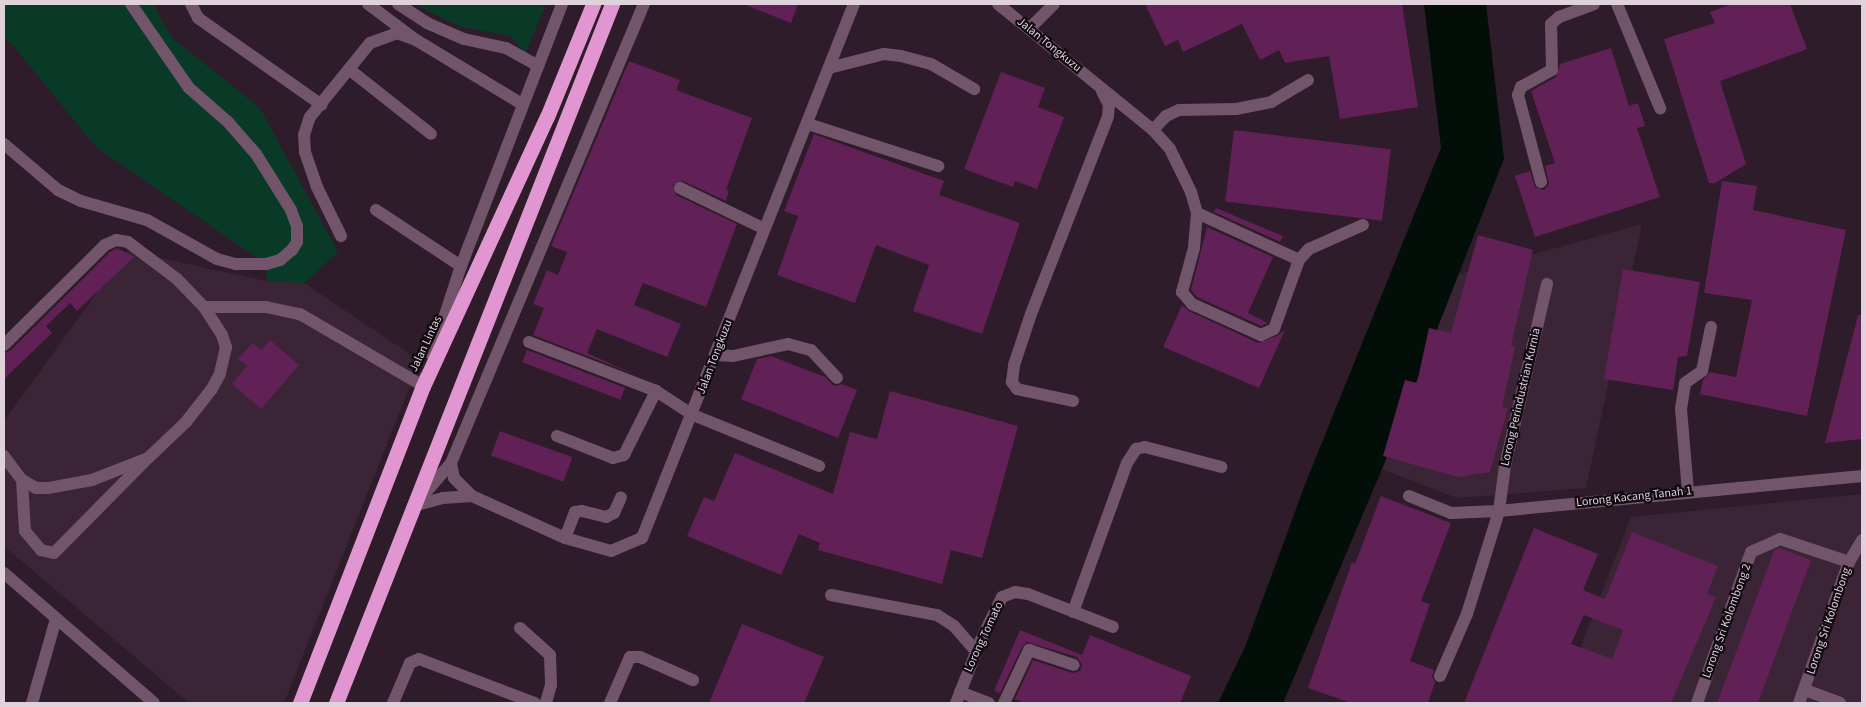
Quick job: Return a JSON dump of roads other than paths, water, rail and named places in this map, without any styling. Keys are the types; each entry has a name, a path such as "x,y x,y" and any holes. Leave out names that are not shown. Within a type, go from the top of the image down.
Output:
{"highway":[{"name":"Jalan Lintas","path":"300,703 423,386 547,117 593,4"},
{"path":"336,703 612,4"},
{"path":"347,703 353,682 350,665"}],"street":[{"path":"4,144 58,190 82,201 147,220 217,258 236,264 266,264 280,260 292,250 297,242 297,226 291,210 256,154 228,122 189,88 131,4"},
{"path":"191,4 198,18 322,105"},
{"path":"368,4 416,40 522,104"},
{"path":"398,4 426,24 464,39 506,48 538,66"},
{"path":"204,307 266,307 300,314 423,386 461,266 562,4"},
{"path":"413,506 451,463 644,4"},
{"name":"Jalan Tongkuzu","path":"451,463 454,478 472,496 565,538 611,552 642,538 693,415 854,4"},
{"name":"Jalan Tongkuzu","path":"998,4 1153,130 1177,162 1197,212"},
{"path":"1030,29 1054,4"},
{"path":"1541,182 1518,95 1521,87 1552,70 1549,35 1551,24 1559,17 1594,4"},
{"path":"1617,4 1660,108"},
{"path":"341,236 317,187 305,152 304,134 310,117 322,105 370,43 383,36 397,33 416,40"},
{"path":"829,68 884,54 902,56 931,64 974,89"},
{"path":"350,70 431,134"},
{"path":"1153,130 1166,116 1179,110 1236,109 1271,102 1308,80"},
{"path":"1073,401 1016,389 1012,382 1014,364 1031,314 1108,116 1108,105 1099,86"},
{"path":"808,124 938,166"},
{"path":"680,188 765,229"},
{"path":"376,210 461,266"},
{"path":"1299,260 1197,212 1194,248 1182,292 1200,308 1261,335 1274,329 1299,260 1309,249 1363,225"},
{"path":"4,345 105,245 116,240 128,242 136,247 177,279 204,307 222,335 226,347 220,374 186,422 54,553 41,550 25,531 22,480"},
{"name":"Lorong Perindustrian Kurnia","path":"1440,676 1466,614 1499,511 1505,466 1547,284"},
{"path":"1688,492 1680,409 1685,383 1702,371 1711,327"},
{"path":"529,342 656,391 693,415 819,466"},
{"path":"716,355 732,356 788,344 811,350 836,378"},
{"path":"557,436 613,458 624,454 656,391"},
{"path":"1073,612 1126,463 1136,449 1145,447 1221,467"},
{"path":"6,465 22,480 36,488 64,486 92,480 148,458"},
{"name":"Lorong Kacang Tanah 1","path":"1409,496 1451,513 1499,511 1862,476"},
{"name":"Jalan Tongkuzu","path":"413,506 450,497 472,496"},
{"path":"565,538 575,512 582,510 606,517 614,513 621,497"},
{"name":"Lorong Sri Kolombong 2","path":"1697,703 1751,552 1780,538 1850,562"},
{"name":"Lorong Sri Kolombong","path":"1798,703 1805,690 1850,562 1862,540"},
{"path":"4,574 154,703"},
{"name":"Lorong Tomato","path":"958,698 976,651 1002,597 1015,592 1113,627"},
{"path":"831,595 937,615 954,626 976,651"},
{"path":"32,703 56,620"},
{"path":"520,628 550,655 551,685 546,703"},
{"path":"1004,703 1030,650 1074,665"},
{"path":"610,703 630,657 640,657 693,680"},
{"path":"393,703 410,664 419,659 532,703"},
{"path":"294,703 307,683"},
{"path":"1805,690 1840,703"},
{"path":"958,698 989,703"}]}
